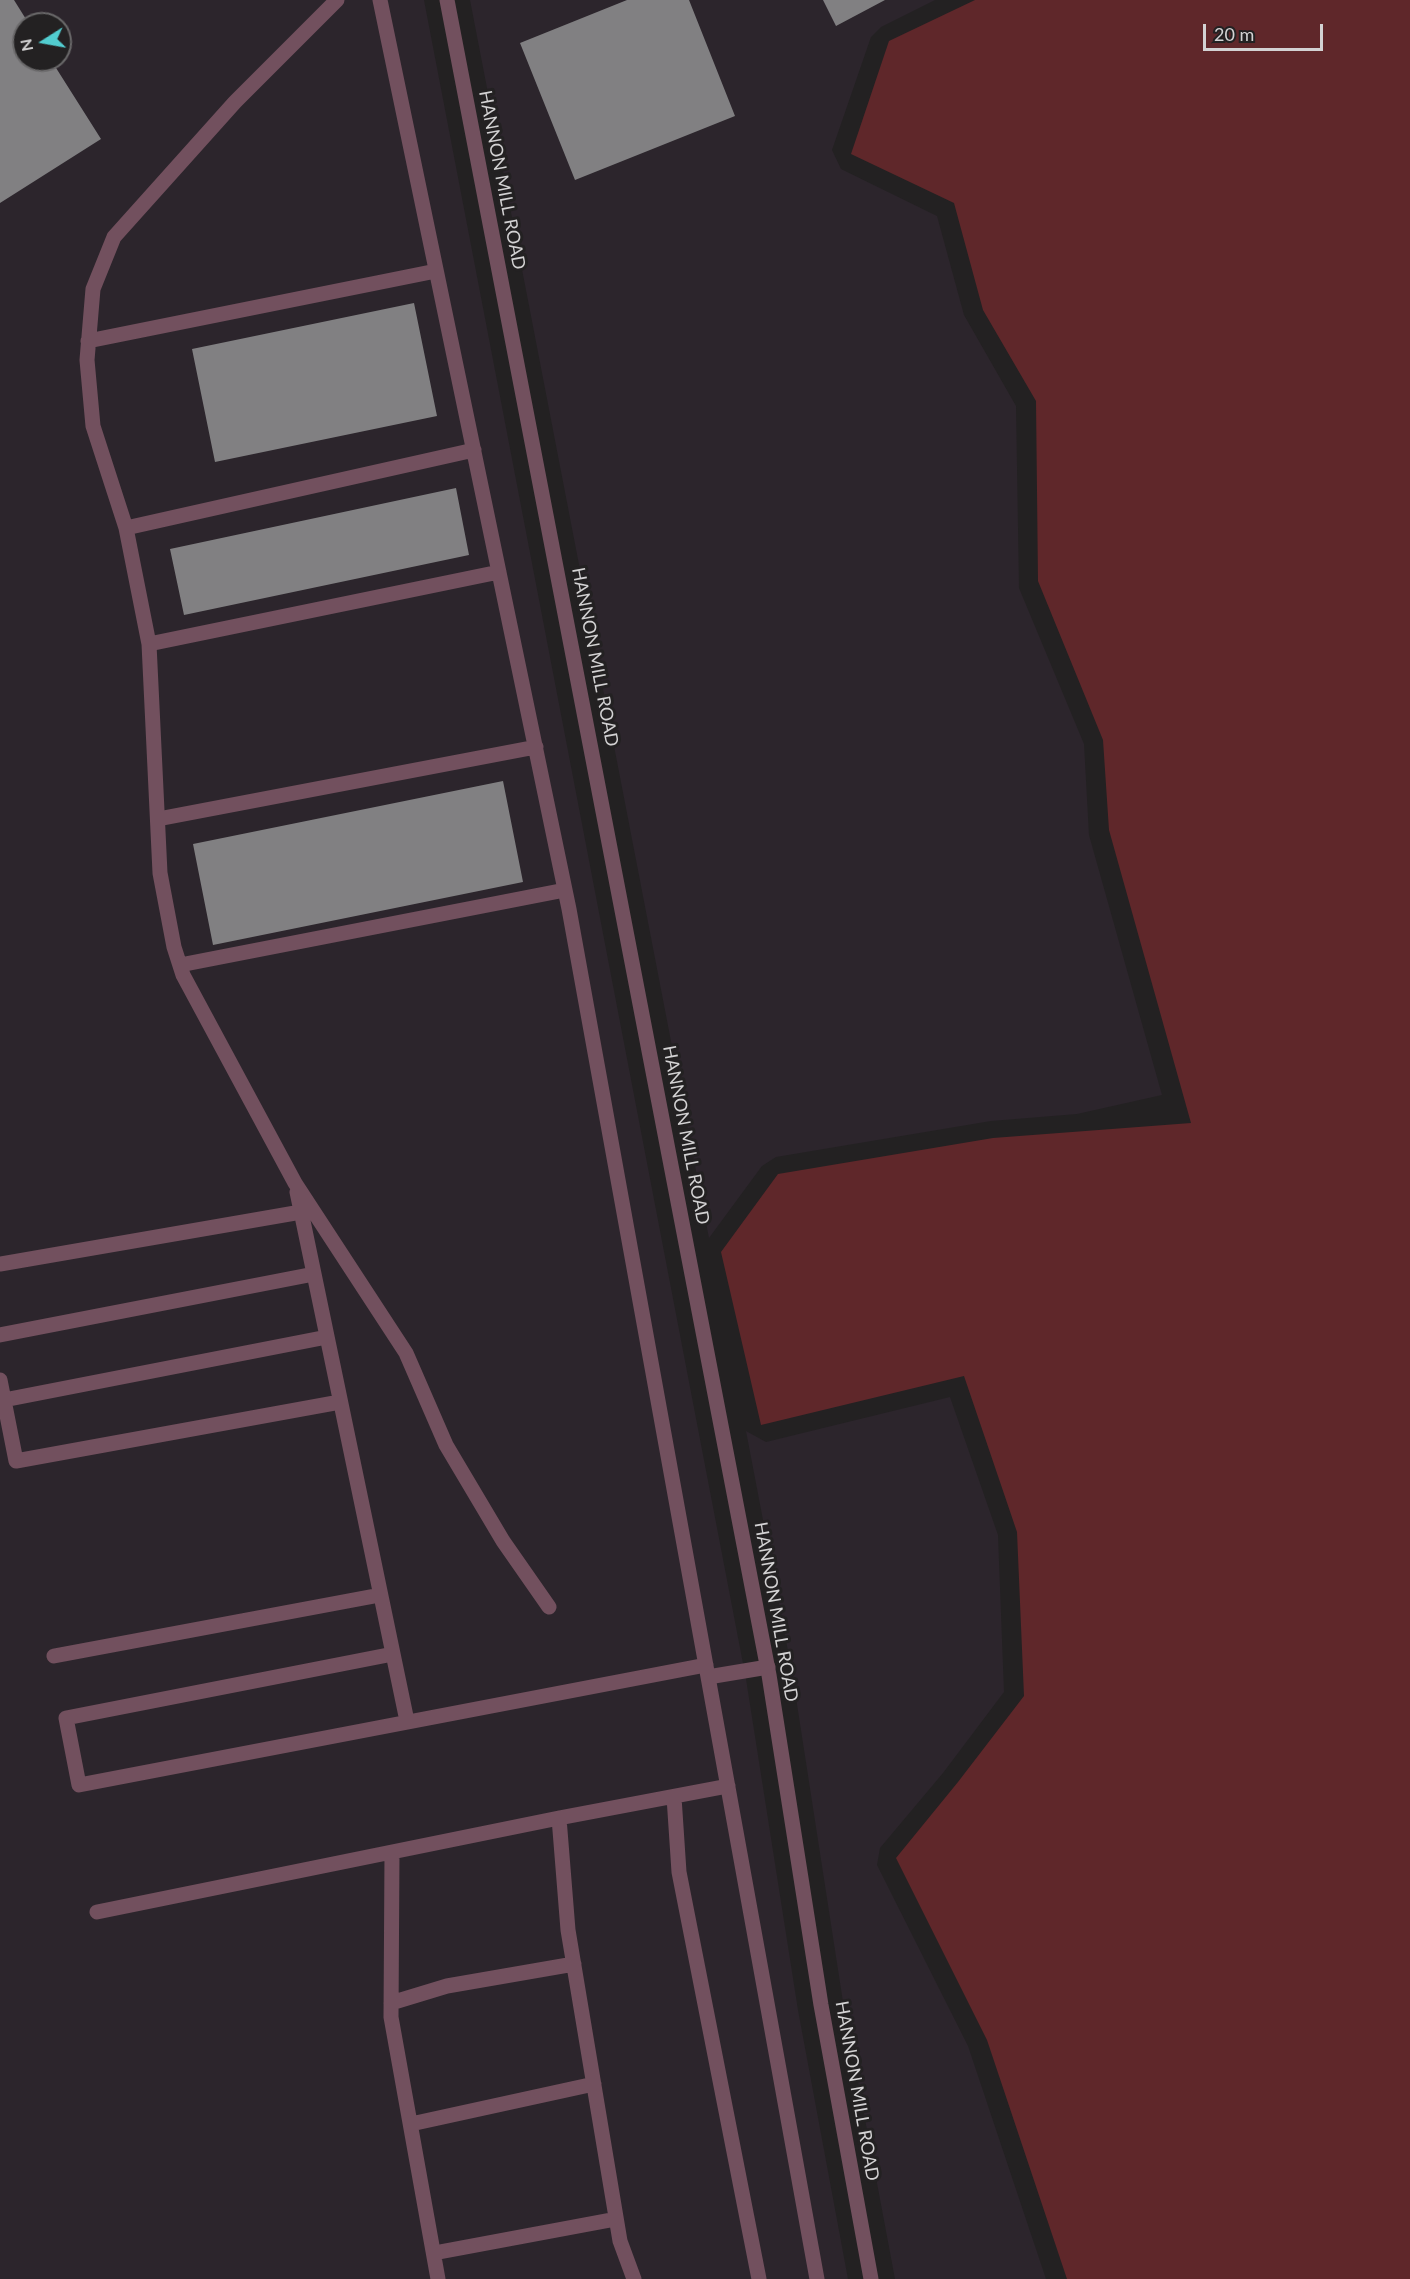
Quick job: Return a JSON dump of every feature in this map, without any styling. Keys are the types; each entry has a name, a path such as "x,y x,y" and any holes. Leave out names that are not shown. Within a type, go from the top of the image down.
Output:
{"street":[{"path":"337,0 235,102 114,237 93,289 87,360 93,426 126,528 149,644 160,873 183,975 295,1183 405,1353 446,1445 503,1541 549,1607"},
{"path":"380,0 565,890 817,2279"},
{"name":"HANNON MILL ROAD","path":"447,0 768,1667 821,2005 871,2279"},
{"path":"88,341 436,271"},
{"path":"126,528 474,450"},
{"path":"149,644 499,572"},
{"path":"158,819 536,747"},
{"path":"180,965 565,890"},
{"path":"295,1183 407,1721"},
{"path":"0,1264 301,1212"},
{"path":"0,1335 314,1274"},
{"path":"4,1400 327,1336"},
{"path":"0,1380 16,1461 340,1402"},
{"path":"54,1656 380,1595"},
{"path":"393,1654 66,1718 79,1785 407,1721 707,1671 768,1667"},
{"path":"97,1912 728,1786"},
{"path":"674,1797 679,1872 759,2279"},
{"path":"559,1818 568,1930 620,2241 634,2279"},
{"path":"392,1853 391,2017 438,2279"},
{"path":"391,2003 447,1986 574,1964"},
{"path":"411,2124 594,2084"},
{"path":"434,2253 616,2219"}],"shaded area":[{"path":"0,0 424,0 746,1679 798,2010 848,2279 0,2279"},
{"path":"470,0 935,0 881,27 871,37 832,150 841,169 937,216 964,315 1016,406 1019,588 1084,744 1089,835 1162,1095 1077,1114 991,1121 776,1157 762,1166 709,1238"},
{"path":"975,0 1410,0 1410,2279 1067,2279 987,2040 896,1858 1024,1696 1017,1532 964,1376 761,1425 721,1252 778,1174 993,1138 1191,1123 1109,830 1103,740 1038,581 1036,401 983,310 954,203 851,154 889,41"},
{"path":"950,1397 998,1535 1004,1692 943,1773 880,1848 877,1865 968,2046 1046,2279 895,2279 843,2002 792,1672 746,1431 766,1442"}],"building":[{"path":"0,0 14,0 22,12 12,12 12,72 59,72 101,139 0,203"},
{"path":"627,0 689,0 735,116 575,180 520,43"},
{"path":"823,0 885,0 836,26"},
{"path":"414,303 437,416 215,462 192,349"},
{"path":"456,488 469,555 184,615 170,549"},
{"path":"503,781 523,882 213,945 193,844"}]}
